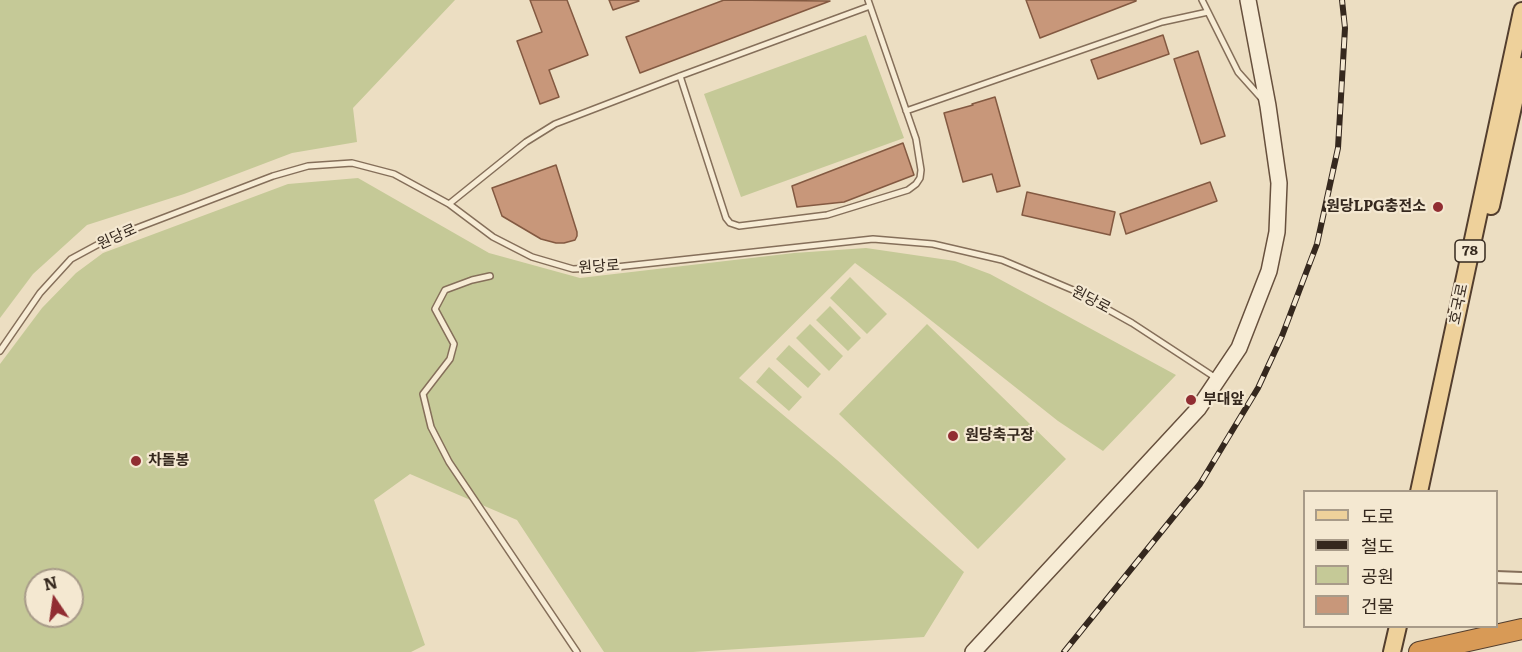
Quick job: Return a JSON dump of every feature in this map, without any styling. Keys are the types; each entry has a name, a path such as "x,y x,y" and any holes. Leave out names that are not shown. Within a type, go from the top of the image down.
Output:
{"highway":[{"path":"1419,652 1522,629"}],"main road":[{"path":"973,652 1198,409 1239,348 1269,272 1277,232 1279,183 1268,106 1248,0"},
{"name":"호국로","path":"1419,490 1522,10"},
{"name":"호국로","path":"1430,490 1522,66"},
{"path":"1383,652 1389,628"},
{"path":"1392,652 1398,628"}],"street":[{"path":"1498,577 1522,578"}],"lane":[{"path":"1202,0 1238,72 1268,106"},
{"path":"449,204 526,142 555,124 869,3 916,139 921,170 920,178 908,190 827,215 739,226 730,223 726,218 680,76"},
{"path":"906,111 1162,22 1208,12"},
{"name":"원당로","path":"0,351 40,293 71,259 108,239 273,176 308,166 352,163 394,174 449,204 493,237 532,257 573,270 873,239 933,244 1002,260 1073,290 1132,323 1218,379"},
{"path":"490,276 445,290 435,309 454,344 450,358 423,394 428,416 431,427 449,462 577,652"}],"green space":[{"path":"0,0 455,0 353,108 357,142 292,153 184,194 87,225 33,274 0,318"},
{"path":"866,35 904,138 741,197 704,94"},
{"path":"358,178 489,253 580,278 794,253 866,248 955,261 990,274 1176,375 1103,451 1058,421 855,263 739,378 837,460 964,572 924,637 693,652 604,652 517,520 410,474 374,500 425,645 411,652 0,652 0,364 42,308 76,273 103,253 288,184"},
{"path":"850,277 887,314 867,334 830,298"},
{"path":"830,306 861,338 848,351 816,320"},
{"path":"810,324 843,356 829,371 796,338"},
{"name":"원당축구장","path":"927,324 1066,459 978,549 839,414"},
{"path":"789,345 821,374 808,388 776,359"},
{"path":"769,367 802,397 789,411 756,382"}],"building":[{"path":"530,0 567,0 588,55 549,70 559,97 540,104 517,41 542,32"},
{"path":"609,0 638,0 639,1 613,10"},
{"path":"724,0 830,1 640,73 626,37"},
{"path":"1026,0 1136,0 1136,1 1040,38"},
{"path":"1163,35 1169,54 1098,79 1091,60"},
{"path":"1198,51 1225,136 1201,144 1174,59"},
{"path":"995,97 1020,186 997,192 992,174 963,182 944,113"},
{"path":"903,143 914,175 844,202 797,207 792,186"},
{"path":"556,165 577,232 575,240 564,243 541,239 502,216 492,188"},
{"path":"1210,182 1217,201 1126,234 1120,214"},
{"path":"1027,192 1115,212 1110,235 1022,215"}],"railway":[{"path":"1064,652 1200,484 1258,388 1282,336 1317,244 1338,148 1345,28 1342,0"}],"place":[{"name":"원당LPG충전소","path":"1438,207"},
{"name":"부대앞","path":"1191,400"},
{"name":"원당축구장","path":"953,436"},
{"name":"차돌봉","path":"136,461"}]}
